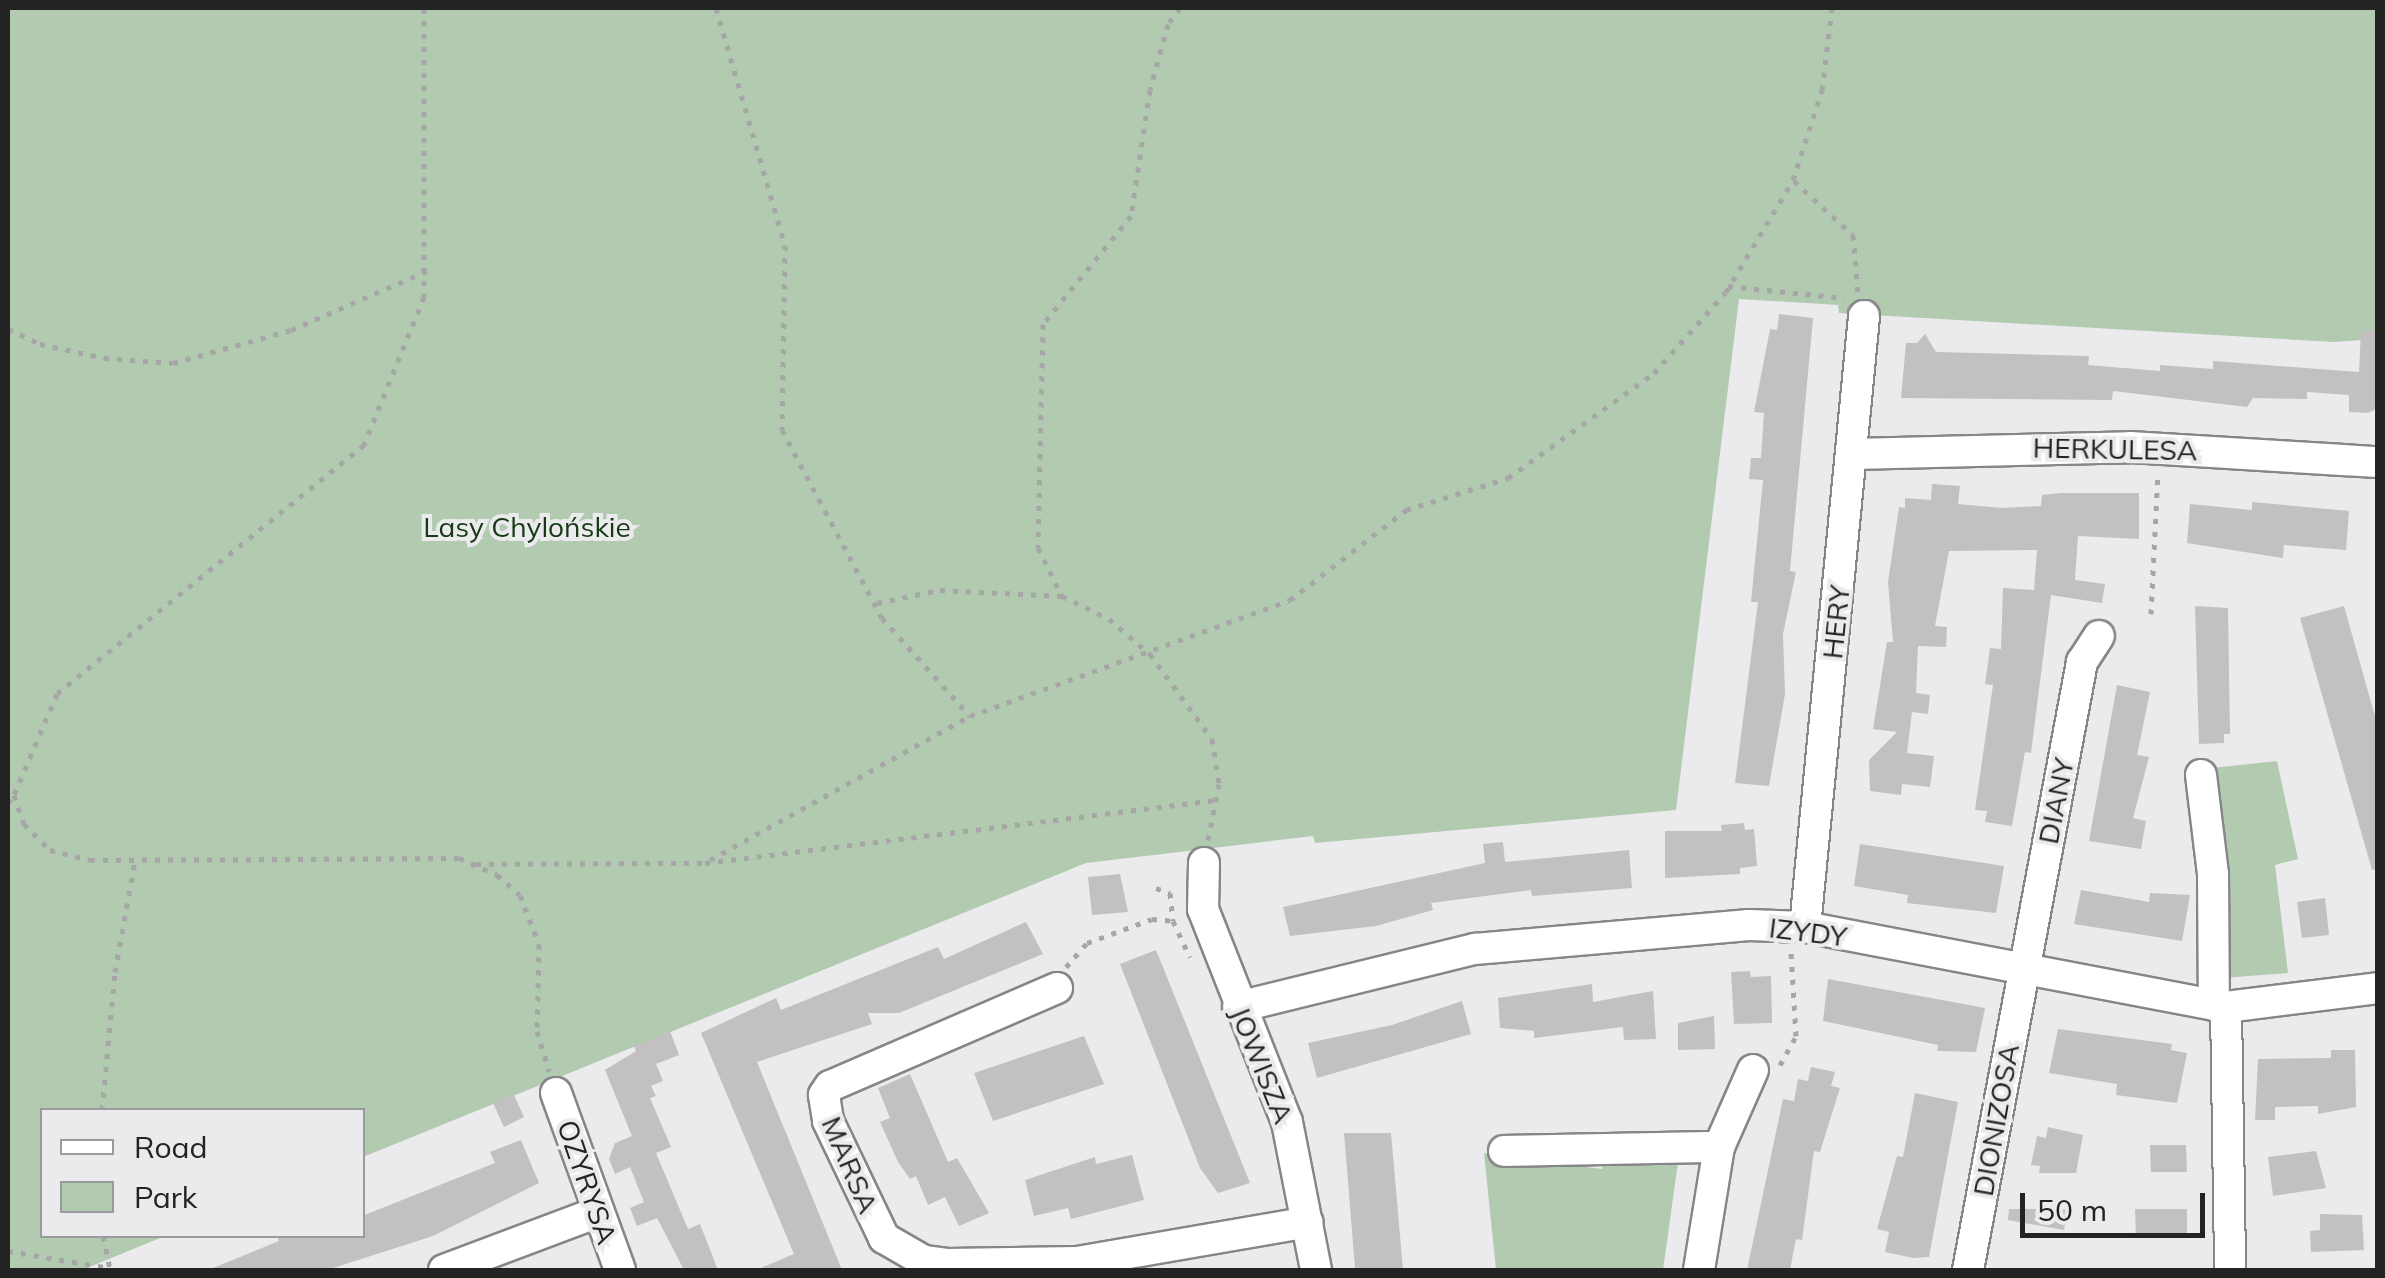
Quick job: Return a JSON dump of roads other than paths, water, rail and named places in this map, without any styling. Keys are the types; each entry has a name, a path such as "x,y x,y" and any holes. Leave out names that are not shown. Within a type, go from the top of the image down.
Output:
{"street":[{"name":"HERY","path":"1798,937 1853,454 1861,314"},
{"name":"HERKULESA","path":"1853,454 2130,447 2378,462"},
{"name":"DIANY","path":"2024,970 2082,662 2099,636"},
{"path":"2201,775 2214,874 2230,1270"},
{"name":"JOWISZA","path":"1204,863 1204,909 1238,1006 1287,1122 1316,1270"},
{"name":"IZYDY","path":"1238,1006 1475,949 1750,925 1798,937 2024,970 2220,1006 2378,988"},
{"name":"DIONIZOSA","path":"1968,1270 2024,970"},
{"name":"MARSA","path":"1058,988 830,1086 824,1094 828,1121 884,1238 924,1261 947,1264 1077,1262 1308,1222"},
{"path":"1698,1270 1719,1148 1754,1070"},
{"name":"OZYRYSA","path":"556,1093 596,1213 620,1270"},
{"path":"1504,1151 1719,1148"},
{"path":"444,1270 596,1213"}],"park label":[{"name":"Lasy Chylońskie","path":"527,527"}]}
